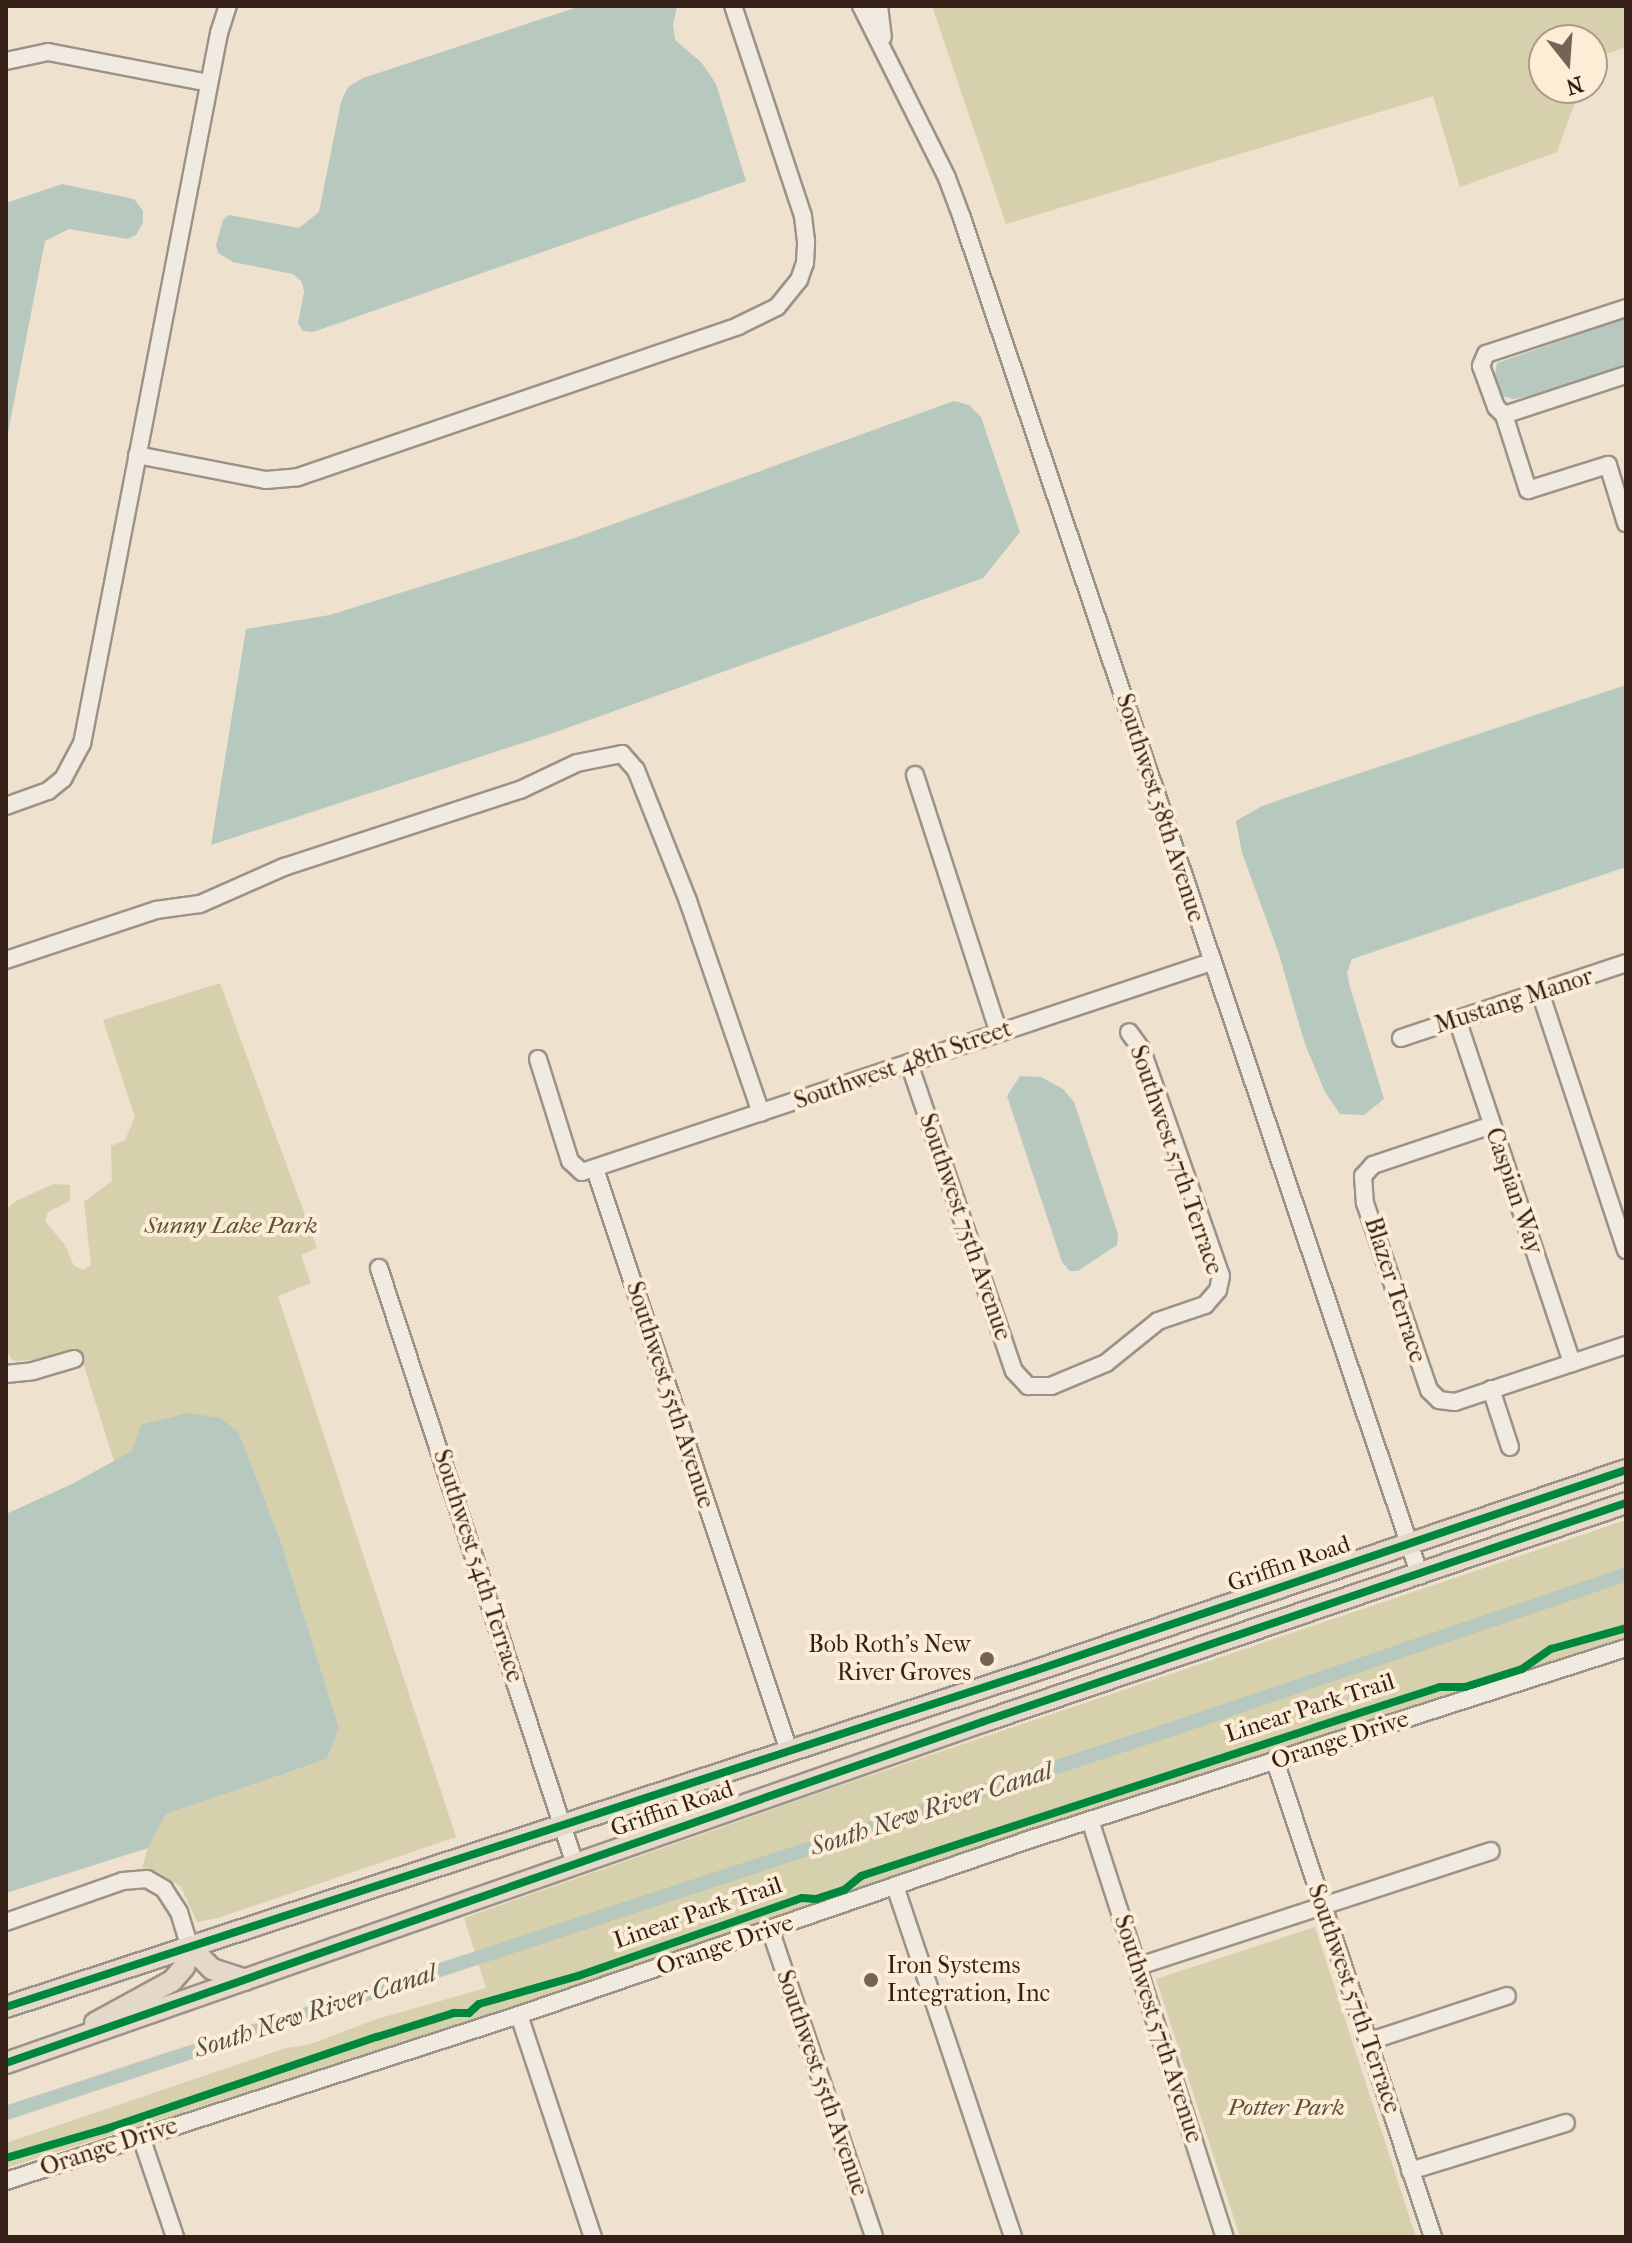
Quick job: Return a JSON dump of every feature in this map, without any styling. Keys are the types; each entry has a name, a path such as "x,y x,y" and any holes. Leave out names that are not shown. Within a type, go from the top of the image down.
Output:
{"main road":[{"name":"Griffin Road","path":"6,2007 1034,1671 1626,1470"},
{"name":"Griffin Road","path":"6,2063 982,1722 1420,1576 1626,1503"},
{"path":"1063,1695 1063,1677 1068,1669 1090,1652"},
{"path":"982,1722 1026,1691 1034,1671"},
{"path":"58,2045 172,1981 184,1967 190,1947 212,1969 245,1980"}],"street":[{"path":"6,806 48,791 74,764 82,744 209,83 228,6"},
{"path":"137,455 266,480 298,477 738,326 777,307 790,294 805,263 805,228 733,6"},
{"name":"Southwest 58th Avenue","path":"861,6 884,46 947,178 962,218 1420,1576"},
{"name":"Southwest 58th Avenue","path":"879,6 884,46"},
{"path":"6,61 48,52 209,83"},
{"path":"1626,308 1486,354 1481,366 1496,407 1504,415 1528,490 1608,465 1626,523"},
{"path":"1504,415 1626,375"},
{"path":"6,960 156,910 200,904 284,867 520,790 577,763 622,754 636,770 688,901 761,1113"},
{"path":"915,775 999,1033"},
{"name":"Southwest 48th Street","path":"595,1169 1211,962"},
{"name":"Mustang Manor","path":"1401,1038 1626,963"},
{"path":"1540,992 1626,1250"},
{"name":"Caspian Way","path":"1457,1019 1572,1363"},
{"name":"Southwest 57th Terrace","path":"1028,1386 1051,1386 1106,1363 1158,1321 1205,1305 1218,1290 1221,1276 1142,1050 1129,1032"},
{"path":"538,1059 570,1161 582,1172 595,1169"},
{"name":"Southwest 75th Avenue","path":"909,1063 1014,1371 1028,1386"},
{"name":"Blazer Terrace","path":"1491,1389 1455,1402 1439,1400 1426,1384 1365,1203 1363,1176 1373,1165 1492,1125"},
{"name":"Southwest 55th Avenue","path":"595,1169 789,1751"},
{"name":"Southwest 54th Terrace","path":"379,1268 575,1864"},
{"path":"1510,1447 1491,1389 1626,1345"},
{"path":"6,1374 33,1371 74,1359"},
{"name":"Orange Drive","path":"6,2181 519,2015 1090,1820 1626,1648"},
{"name":"Southwest 57th Terrace","path":"1275,1761 1433,2237"},
{"name":"Southwest 57th Avenue","path":"1090,1820 1225,2237"},
{"path":"1139,1966 1491,1851"},
{"path":"6,1922 123,1881 147,1879 164,1889 179,1912 190,1947"},
{"path":"895,1886 1013,2237"},
{"name":"Southwest 55th Avenue","path":"770,1929 874,2237"},
{"path":"1370,2041 1507,1996"},
{"path":"519,2015 593,2237"},
{"path":"1410,2171 1566,2123"},
{"path":"141,2137 175,2237"}],"green space":[{"path":"932,6 1626,6 1626,47 1608,53 1608,24 1528,24 1528,104 1574,104 1557,152 1460,187 1433,96 1006,224"},
{"name":"Sunny Lake Park","path":"220,983 317,1248 301,1255 311,1283 278,1296 456,1837 218,1918 197,1922 181,1887 160,1873 142,1868 148,1848 166,1814 327,1759 339,1728 281,1542 239,1433 132,1451 114,1461 79,1350 41,1360 14,1361 11,1358 6,1349 6,1209 18,1200 54,1184 70,1185 70,1201 48,1212 45,1221 65,1245 74,1266 83,1270 91,1265 84,1202 112,1181 111,1146 125,1140 135,1117 103,1020"},
{"path":"1626,1520 1626,1640 581,1987 6,2168 6,2143 286,2048 308,2045 377,2019 486,1988 464,1918 839,1786"},
{"name":"Potter Park","path":"1315,1927 1416,2237 1240,2237 1156,1979"}],"shaded area":[{"path":"581,6 677,6 673,25 675,40 702,63 716,84 746,181 313,332 303,331 298,323 304,292 302,282 293,274 233,262 218,253 216,245 223,220 229,215 299,228 319,212 341,102 348,87 363,78"},
{"path":"62,184 134,199 143,211 143,222 136,235 127,239 69,229 45,241 6,443 6,203"},
{"path":"1626,318 1626,365 1525,397 1514,399 1502,396 1495,374 1497,363"},
{"path":"954,401 969,405 981,417 1020,532 983,578 556,732 211,845 246,629 330,615 572,539"},
{"path":"1626,685 1626,867 1352,959 1347,973 1350,987 1384,1099 1364,1115 1340,1114 1325,1092 1305,1044 1278,951 1242,853 1236,821 1262,806"},
{"path":"1020,1076 1041,1077 1063,1089 1074,1102 1118,1234 1117,1245 1078,1271 1070,1271 1062,1262 1007,1096"},
{"path":"189,1413 220,1418 239,1433 281,1542 339,1728 327,1759 166,1814 148,1848 6,1893 6,1514 72,1484 132,1451 141,1425"}],"waterway":[{"name":"South New River Canal","path":"6,2113 1160,1733 1626,1574"}],"cycle path":[{"path":"6,2007 1034,1671 1626,1470"},
{"path":"6,2063 982,1722 1626,1503"},
{"name":"Linear Park Trail","path":"6,2158 106,2129 377,2037 454,2013 469,2013 479,2004 578,1976 802,1898 816,1899 844,1890 861,1876 1440,1687 1465,1687 1522,1669 1551,1649 1626,1628"}],"place":[{"name":"Bob Roth's New River Groves","path":"987,1659"},
{"name":"Iron Systems Integration, Inc","path":"871,1980"}]}
